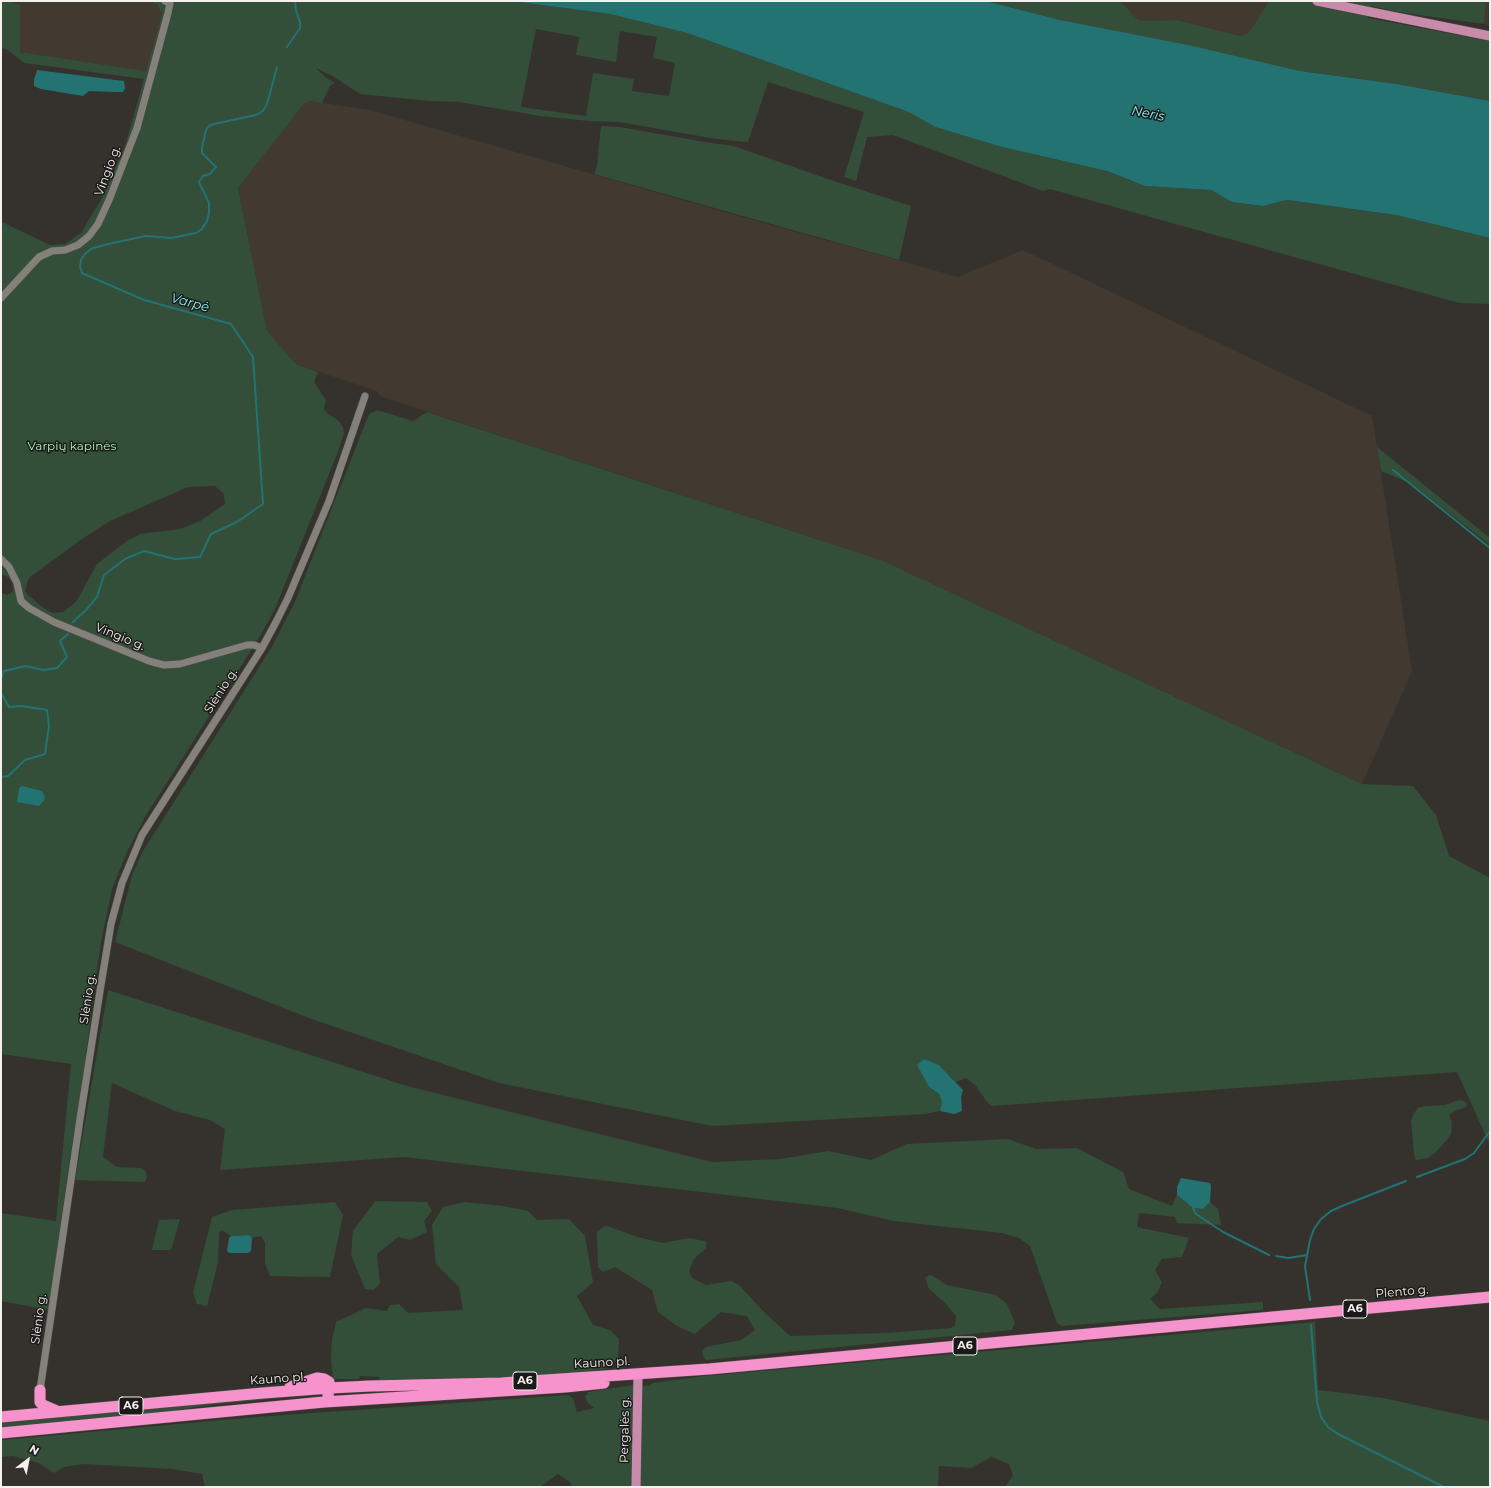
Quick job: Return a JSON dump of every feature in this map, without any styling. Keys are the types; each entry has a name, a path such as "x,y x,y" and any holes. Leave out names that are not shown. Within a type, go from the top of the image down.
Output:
{"highway":[{"name":"Plento g.","path":"638,1374 709,1369 1490,1297"},
{"name":"Kauno pl.","path":"1,1417 263,1393 291,1387 317,1378 324,1379 329,1382 330,1388 501,1383 638,1374"},
{"name":"Kauno pl.","path":"1,1433 324,1402 573,1386 618,1381 638,1374"},
{"path":"324,1402 330,1388"},
{"path":"40,1390 40,1402 47,1408 60,1412"},
{"path":"20,1416 32,1407 40,1390"}],"main road":[{"path":"1317,1 1490,36"},
{"name":"Pergalės g.","path":"636,1487 638,1374"}],"street":[{"name":"Vingio g.","path":"1,298 39,257 52,251 65,250 78,245 89,236 98,224 137,128 166,20 168,2"},
{"name":"Slėnio g.","path":"40,1390 100,991 111,924 122,883 142,835 262,648 288,598 329,501 366,396"},
{"name":"Vingio g.","path":"1,560 9,567 17,583 21,601 29,608 54,622 149,661 164,665 180,664 247,645 254,645 262,648"}],"shaded area":[{"path":"8,1 149,1 157,4 162,14 146,71 20,52 20,5"},
{"path":"1119,1 1269,1 1251,31 1241,36 1177,20 1141,21"},
{"path":"1486,1 1490,1 1490,25 1484,24"},
{"path":"310,101 370,110 717,210 958,277 1023,250 1372,416 1412,671 1362,784 881,560 380,396 377,391 296,364 267,331 238,188 304,104"}],"green space":[{"name":"Varpių kapinės","path":"1,1 8,1 20,5 20,52 146,71 162,14 157,4 149,1 511,1 610,14 687,33 910,112 935,127 1002,147 1107,171 1145,186 1211,190 1232,202 1263,206 1287,200 1396,215 1490,238 1490,304 1459,303 1050,189 1043,191 893,135 867,137 856,181 844,177 864,112 768,82 748,142 716,139 619,122 589,121 540,116 459,102 429,101 360,94 334,77 316,68 325,77 335,83 330,86 322,103 310,101 304,104 238,188 267,331 296,364 318,372 314,382 326,400 324,409 329,415 338,420 343,427 344,433 275,609 259,638 145,817 127,852 112,889 102,937 95,982 85,1065 67,1177 49,1310 1,1301 1,1213 56,1221 71,1064 1,1054 1,593 7,595 13,591 13,583 8,577 1,574 1,223 4,223 50,245 65,244 81,233 102,198 125,146 144,79 24,63 8,50 1,48","holes":["536,29 579,37 576,55 616,62 620,31 657,37 653,58 675,63 669,96 632,91 634,79 593,73 586,116 521,107","215,486 224,494 225,504 200,521 180,529 140,534 127,541 97,564 76,602 63,612 52,613 41,606 25,592 27,582 30,577 82,539 110,521 188,487"]},
{"path":"986,1 1119,1 1141,21 1177,20 1241,36 1251,30 1269,1 1486,1 1484,24 1398,12 1371,6 1368,18 1490,41 1490,101 1397,84 1300,71 1060,20"},
{"path":"601,126 620,127 734,146 911,206 899,260 594,174 597,166"},
{"path":"377,410 413,421 427,412 881,560 1362,784 1413,786 1436,815 1449,856 1490,878 1490,1141 1488,1141 1457,1072 992,1106 987,1102 976,1086 966,1078 956,1082 939,1065 929,1087 939,1094 942,1102 940,1111 925,1114 712,1126 499,1083 309,1018 115,942 132,875 143,851 271,648 294,604 369,414"},
{"path":"1377,447 1490,538 1490,545 1412,484 1381,471"},
{"path":"108,990 407,1086 712,1162 780,1159 828,1151 871,1160 907,1144 1008,1139 1036,1149 1077,1148 1123,1172 1129,1189 1172,1206 1177,1195 1193,1208 1203,1209 1210,1202 1218,1209 1221,1225 1177,1223 1175,1217 1139,1213 1137,1227 1189,1238 1182,1257 1162,1259 1155,1270 1162,1282 1157,1293 1150,1299 1160,1309 1263,1302 1263,1310 1062,1326 1057,1323 1030,1246 1019,1238 1002,1233 894,1221 837,1208 404,1157 220,1170 225,1129 210,1120 175,1111 112,1083 103,1157 117,1167 141,1168 146,1172 147,1177 145,1182 75,1180"},
{"path":"1459,1100 1464,1101 1467,1104 1466,1107 1449,1115 1452,1122 1451,1134 1446,1141 1428,1158 1416,1160 1414,1154 1411,1120 1414,1113 1418,1108 1424,1106 1445,1105"},
{"path":"375,1201 427,1202 432,1211 424,1221 427,1232 410,1240 398,1237 377,1254 380,1283 374,1290 365,1289 351,1255 353,1231"},
{"path":"335,1202 343,1215 330,1277 270,1276 265,1263 265,1243 261,1236 252,1238 249,1235 231,1236 222,1230 219,1233 218,1262 207,1306 197,1304 193,1293 212,1217 232,1210"},
{"path":"464,1202 503,1206 528,1211 537,1220 569,1219 585,1236 593,1282 577,1296 593,1325 610,1330 619,1339 618,1358 605,1369 546,1376 380,1380 379,1377 360,1376 359,1379 333,1379 331,1359 332,1339 336,1322 366,1308 387,1311 390,1305 399,1304 408,1313 463,1310 459,1287 436,1264 432,1225 443,1207"},
{"path":"180,1219 171,1250 152,1250 159,1220"},
{"path":"607,1226 638,1237 663,1243 689,1238 704,1241 707,1243 706,1248 694,1259 689,1271 692,1278 706,1285 731,1281 739,1285 764,1312 790,1336 885,1333 951,1328 955,1325 956,1316 944,1302 929,1289 925,1278 929,1275 947,1285 996,1295 1007,1304 1015,1323 1012,1330 706,1360 702,1351 706,1347 741,1340 755,1330 747,1316 721,1312 695,1334 677,1326 658,1312 652,1290 615,1267 603,1272 598,1267 597,1232 603,1227"},
{"path":"1315,1322 1318,1390 1383,1398 1490,1421 1490,1487 1005,1487 1013,1475 1009,1464 991,1457 971,1468 939,1466 938,1487 572,1487 570,1482 558,1474 540,1487 205,1487 202,1474 172,1469 84,1464 64,1467 54,1473 39,1463 13,1456 1,1457 1,1440 256,1417 568,1395 573,1398 577,1412 594,1408 587,1402 585,1395 588,1395 587,1392 633,1385 649,1386 653,1383 704,1376"},
{"path":"321,1394 211,1405 137,1416 1,1428 1,1421"}],"water":[{"name":"Neris","path":"511,1 986,1 1060,20 1188,45 1300,71 1397,84 1490,101 1490,238 1396,215 1287,200 1263,206 1232,202 1211,190 1145,186 1107,171 1002,147 935,127 909,112 687,33 610,14"},
{"path":"37,70 124,81 125,88 123,92 89,91 83,96 41,89 34,86"},
{"path":"22,786 42,791 45,797 39,806 17,802 19,788"},
{"path":"924,1059 939,1065 963,1090 961,1097 962,1111 954,1114 940,1111 942,1102 939,1094 929,1087 917,1065"},
{"path":"1181,1178 1210,1183 1210,1202 1203,1209 1193,1208 1177,1195 1177,1187"},
{"path":"249,1235 252,1238 251,1251 248,1253 229,1253 227,1251 229,1238 231,1236"}],"waterway":[{"name":"Varpė","path":"287,47 300,28 295,1"},
{"name":"Varpė","path":"73,622 97,597 104,575 125,559 144,551 175,559 200,557 211,534 237,522 263,504 253,357 231,324 144,300 82,273 80,267 81,260 91,249 145,236 171,238 196,233 202,229 207,221 209,203 199,182 203,176 210,174 216,167 202,153 206,130 209,126 214,124 256,115 263,111 267,104 277,67"},
{"path":"1393,470 1490,548"},
{"name":"Varpė","path":"1,679 4,671 26,666 43,670 57,668 67,657 60,641 68,634"},
{"name":"Varpė","path":"1,693 9,707 22,706 47,710 49,726 45,754 25,760 8,776 1,777"},
{"path":"1417,1177 1465,1159 1474,1153 1490,1131"},
{"path":"1310,1300 1305,1266 1310,1240 1314,1229 1321,1219 1331,1211 1342,1206 1406,1181"},
{"path":"1193,1208 1196,1214 1223,1232 1269,1255"},
{"path":"1276,1256 1288,1258 1307,1255"},
{"path":"1311,1325 1317,1402 1321,1417 1328,1427 1338,1434 1444,1487"}]}
